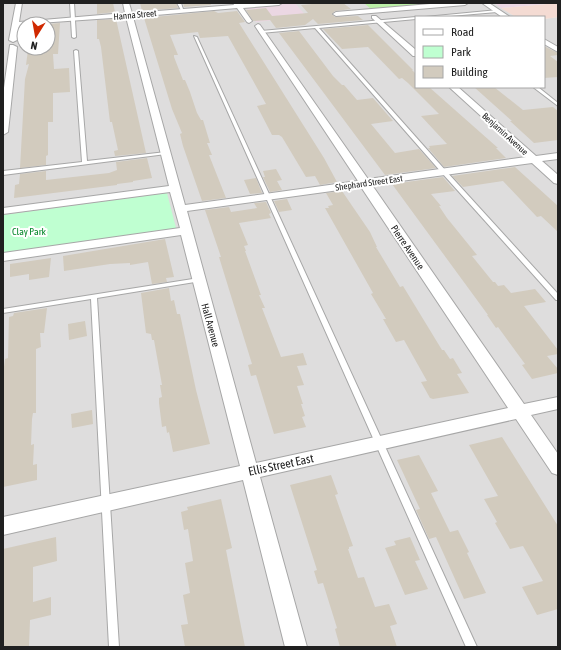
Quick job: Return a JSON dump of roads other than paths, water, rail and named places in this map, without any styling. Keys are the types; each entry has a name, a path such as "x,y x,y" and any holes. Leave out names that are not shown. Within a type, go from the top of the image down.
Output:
{"street":[{"path":"3,132 15,24 19,3"},
{"name":"Hanna Street","path":"15,24 73,20 128,9 183,11 238,5 279,3"},
{"path":"358,3 367,11"},
{"path":"336,14 465,3"},
{"path":"485,3 505,16"},
{"name":"Pierre Avenue","path":"238,5 256,26 558,468"},
{"name":"Hall Avenue","path":"128,9 296,647"},
{"path":"377,19 415,53"},
{"path":"545,42 558,50"},
{"name":"Benjamin Avenue","path":"453,88 558,182"},
{"name":"Shephard Street East","path":"180,209 558,156"},
{"path":"3,211 175,188"},
{"path":"3,257 186,231"},
{"name":"Ellis Street East","path":"3,526 558,403"}],"lane":[{"path":"72,3 74,37"},
{"path":"179,3 183,11"},
{"path":"442,16 497,11"},
{"path":"256,26 316,27 377,19 415,18"},
{"path":"316,27 558,298"},
{"path":"195,37 472,647"},
{"path":"76,51 85,163"},
{"path":"536,88 558,105"},
{"path":"3,173 166,153"},
{"path":"3,311 199,280"},
{"path":"94,297 114,647"}],"park label":[{"name":"Clay Park","path":"29,231"}]}
